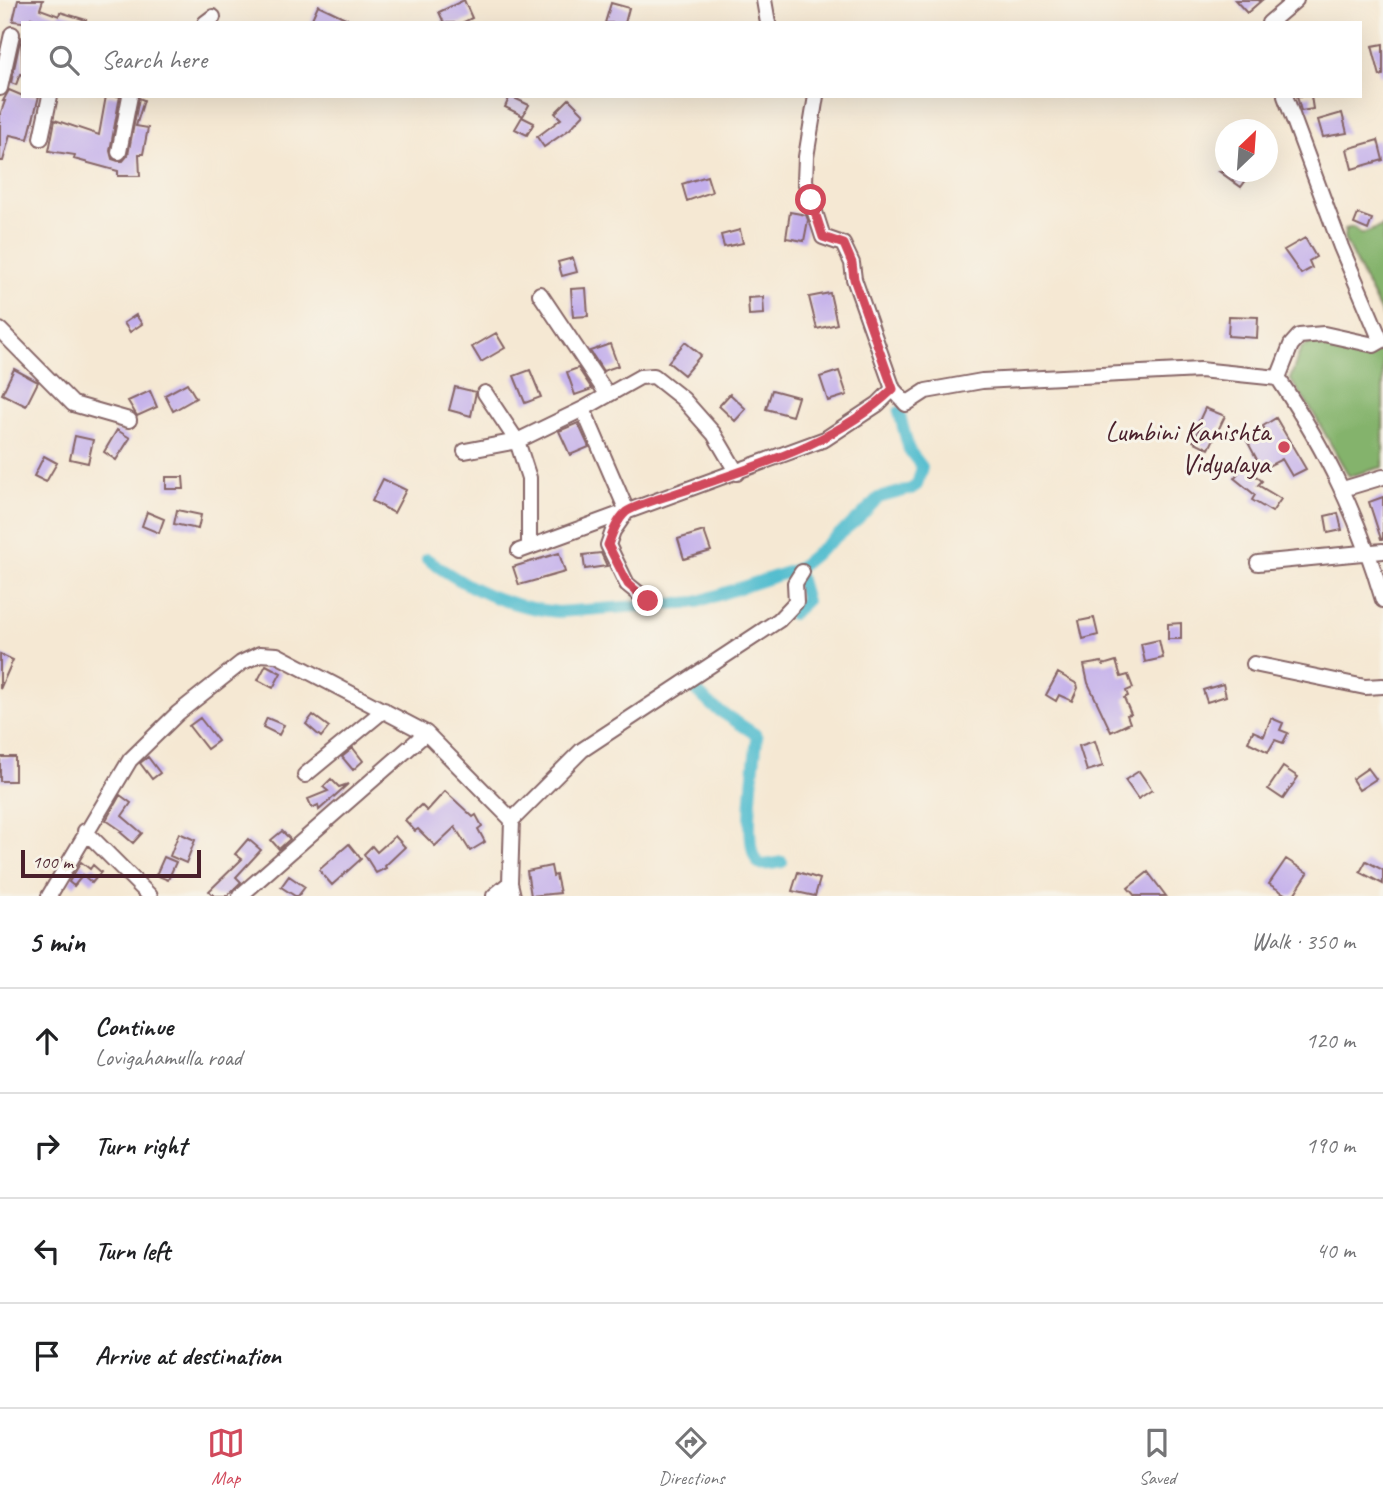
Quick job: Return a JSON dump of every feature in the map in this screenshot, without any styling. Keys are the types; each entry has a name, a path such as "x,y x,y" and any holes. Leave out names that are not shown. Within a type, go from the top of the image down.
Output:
{"street":[{"path":"764,0 768,21"},
{"path":"1271,21 1296,0"},
{"path":"0,88 12,34"},
{"path":"41,138 50,98"},
{"path":"119,152 130,98"},
{"path":"816,98 805,181 823,237 844,244 893,389 906,404 926,391 982,381 1200,370 1278,379 1314,432 1376,552 1383,600"},
{"path":"1278,379 1291,345 1299,336 1324,334 1374,345 1381,341 1341,247 1286,98"},
{"path":"540,294 607,394"},
{"path":"0,330 73,404 129,420"},
{"path":"465,452 517,441 640,377 654,376 683,399 714,434 737,473"},
{"path":"485,393 517,441 528,478 524,549 825,439 878,404 893,389"},
{"path":"583,409 627,511"},
{"path":"1343,489 1383,477"},
{"path":"627,511 612,531 608,545 628,584 648,601"},
{"path":"1258,563 1376,552"},
{"path":"494,896 511,889 512,820 582,750 779,620 796,602 798,577"},
{"path":"49,896 85,831 130,760 178,713 241,663 260,654 277,655 426,733 512,820"},
{"path":"1254,663 1365,687 1383,687"},
{"path":"304,775 384,710"},
{"path":"240,896 426,733"},
{"path":"85,831 150,896"}],"green space":[{"path":"1383,226 1383,317 1344,239 1345,229 1353,227 1362,234"},
{"path":"1314,341 1369,352 1383,349 1383,467 1349,476 1312,411 1290,379 1301,348"}],"building":[{"path":"18,0 43,0 40,9 59,16 60,12 86,20 38,21 31,18 30,21 13,21"},
{"path":"464,0 472,18 466,21 443,21 439,12"},
{"path":"1235,0 1262,0 1247,13"},
{"path":"611,3 629,8 626,21 606,21"},
{"path":"318,5 352,21 311,21"},
{"path":"21,36 21,74 16,85 11,83"},
{"path":"1383,44 1383,75 1380,76 1372,46"},
{"path":"9,90 21,95 21,98 38,98 28,139 10,135 3,161 0,161 0,115"},
{"path":"106,98 120,98 110,151 112,159 123,161 128,155 139,98 144,100 136,126 148,128 143,154 139,154 140,176 118,176 118,171 74,159 75,155 49,151 55,120 99,135"},
{"path":"509,98 529,105 523,116 505,107"},
{"path":"1298,98 1311,98 1313,109 1301,111"},
{"path":"569,99 584,114 570,129 544,147 537,137 561,119 555,113"},
{"path":"1342,113 1347,133 1323,137 1318,120"},
{"path":"522,117 534,123 527,135 515,129"},
{"path":"1378,140 1383,160 1352,169 1347,149"},
{"path":"707,176 712,192 687,201 682,184"},
{"path":"790,212 806,215 808,220 804,241 786,238"},
{"path":"1358,214 1372,219 1368,230 1354,224"},
{"path":"740,230 743,243 724,247 721,235"},
{"path":"1305,238 1316,257 1309,261 1312,268 1301,274 1284,250"},
{"path":"573,258 577,272 562,276 558,262"},
{"path":"586,288 588,316 573,317 571,289"},
{"path":"830,293 837,324 817,329 809,297"},
{"path":"763,297 764,314 749,315 748,298"},
{"path":"136,315 142,324 130,332 124,323"},
{"path":"1229,316 1258,317 1257,338 1228,336"},
{"path":"496,333 505,348 481,362 472,347"},
{"path":"685,342 701,355 684,375 668,362"},
{"path":"610,344 618,366 603,371 590,351"},
{"path":"578,368 592,389 575,395 567,372"},
{"path":"14,369 38,382 26,406 2,394"},
{"path":"530,370 541,397 525,403 514,376"},
{"path":"839,371 847,395 828,401 820,377"},
{"path":"187,383 196,398 173,411 165,395"},
{"path":"455,387 476,392 471,416 449,410"},
{"path":"772,390 798,397 792,416 766,409"},
{"path":"150,391 157,407 137,416 128,401"},
{"path":"730,394 746,409 735,421 719,406"},
{"path":"1205,408 1225,416 1209,449 1193,441 1202,423 1199,421"},
{"path":"1276,418 1306,469 1292,476 1282,459 1262,469 1246,439 1265,430 1263,426"},
{"path":"578,423 589,447 570,455 559,431"},
{"path":"117,430 130,438 116,460 104,452"},
{"path":"75,436 93,440 88,463 70,459"},
{"path":"44,456 57,463 46,482 34,476"},
{"path":"1244,466 1262,481 1258,485 1281,499 1272,512 1252,500 1255,495 1234,478"},
{"path":"166,477 183,477 184,489 166,489"},
{"path":"383,479 406,490 394,513 372,501"},
{"path":"1383,497 1383,539 1381,539 1369,502"},
{"path":"177,510 201,515 198,529 174,524"},
{"path":"147,512 164,519 159,533 142,526"},
{"path":"1338,513 1342,530 1328,533 1325,516"},
{"path":"704,531 711,551 684,559 678,539"},
{"path":"559,553 565,572 519,585 513,567"},
{"path":"601,553 607,566 585,569 583,555"},
{"path":"1094,618 1098,635 1083,639 1079,621"},
{"path":"1181,623 1181,639 1168,639 1168,624"},
{"path":"1159,640 1163,658 1145,662 1141,644"},
{"path":"0,654 13,660 0,689"},
{"path":"1116,661 1121,677 1128,675 1133,688 1126,691 1128,696 1124,698 1131,714 1127,715 1130,723 1111,732 1088,683 1084,665 1102,662 1103,665"},
{"path":"266,665 281,673 273,688 258,680"},
{"path":"1058,673 1077,684 1072,701 1059,695 1056,701 1046,695"},
{"path":"1223,684 1226,696 1207,702 1203,690"},
{"path":"313,715 329,727 321,737 306,724"},
{"path":"200,718 218,741 207,749 189,726"},
{"path":"267,718 284,725 279,735 263,727"},
{"path":"1271,718 1283,723 1280,730 1288,733 1283,743 1275,740 1268,752 1248,742 1253,731 1264,736"},
{"path":"1095,741 1103,766 1087,771 1079,746"},
{"path":"353,748 363,761 353,770 342,757"},
{"path":"0,757 15,757 15,781 0,781"},
{"path":"148,757 160,773 152,779 140,763"},
{"path":"1283,767 1298,777 1283,799 1268,789"},
{"path":"1368,768 1376,779 1359,790 1352,779"},
{"path":"1139,771 1152,790 1138,799 1125,780"},
{"path":"331,779 339,787 348,784 319,810 318,805 312,808 308,799 328,791 323,787"},
{"path":"445,791 473,817 476,815 482,826 478,829 485,842 470,851 455,827 435,846 405,820 421,805 427,811"},
{"path":"120,795 131,803 122,816 142,833 133,843 106,820"},
{"path":"282,831 290,839 279,849 271,840"},
{"path":"179,833 195,840 186,863 170,856"},
{"path":"395,836 405,847 386,868 376,873 364,854 372,846 377,852"},
{"path":"248,839 261,850 236,877 241,882 227,896 214,896 209,891 242,859 235,854"},
{"path":"349,844 361,859 332,885 319,870"},
{"path":"164,857 176,862 168,880 156,875"},
{"path":"1286,859 1308,873 1293,896 1288,896 1269,884"},
{"path":"1366,861 1383,870 1383,884 1360,872"},
{"path":"81,862 90,869 93,865 101,872 92,883 83,875 74,886 69,882"},
{"path":"551,866 560,893 531,896 527,871"},
{"path":"798,872 820,879 815,896 792,891"},
{"path":"1148,872 1166,896 1135,896 1128,888"},
{"path":"289,876 305,887 298,896 281,887"}],"waterway":[{"path":"427,559 473,588 505,601 539,610 558,612 697,602 797,569 859,518 878,498 917,485 922,467 909,450 899,412"},
{"path":"792,614 806,601 798,573"},
{"path":"691,686 712,706 755,734 757,738 752,784 751,843 754,857 760,864 782,862"}],"place":[{"name":"Lumbini Kanishta Vidyalaya","path":"1284,447"}],"route":[{"path":"648,601 628,584 608,545 612,531 627,511 825,439 878,404 893,389 844,244 823,237 811,200"}]}
